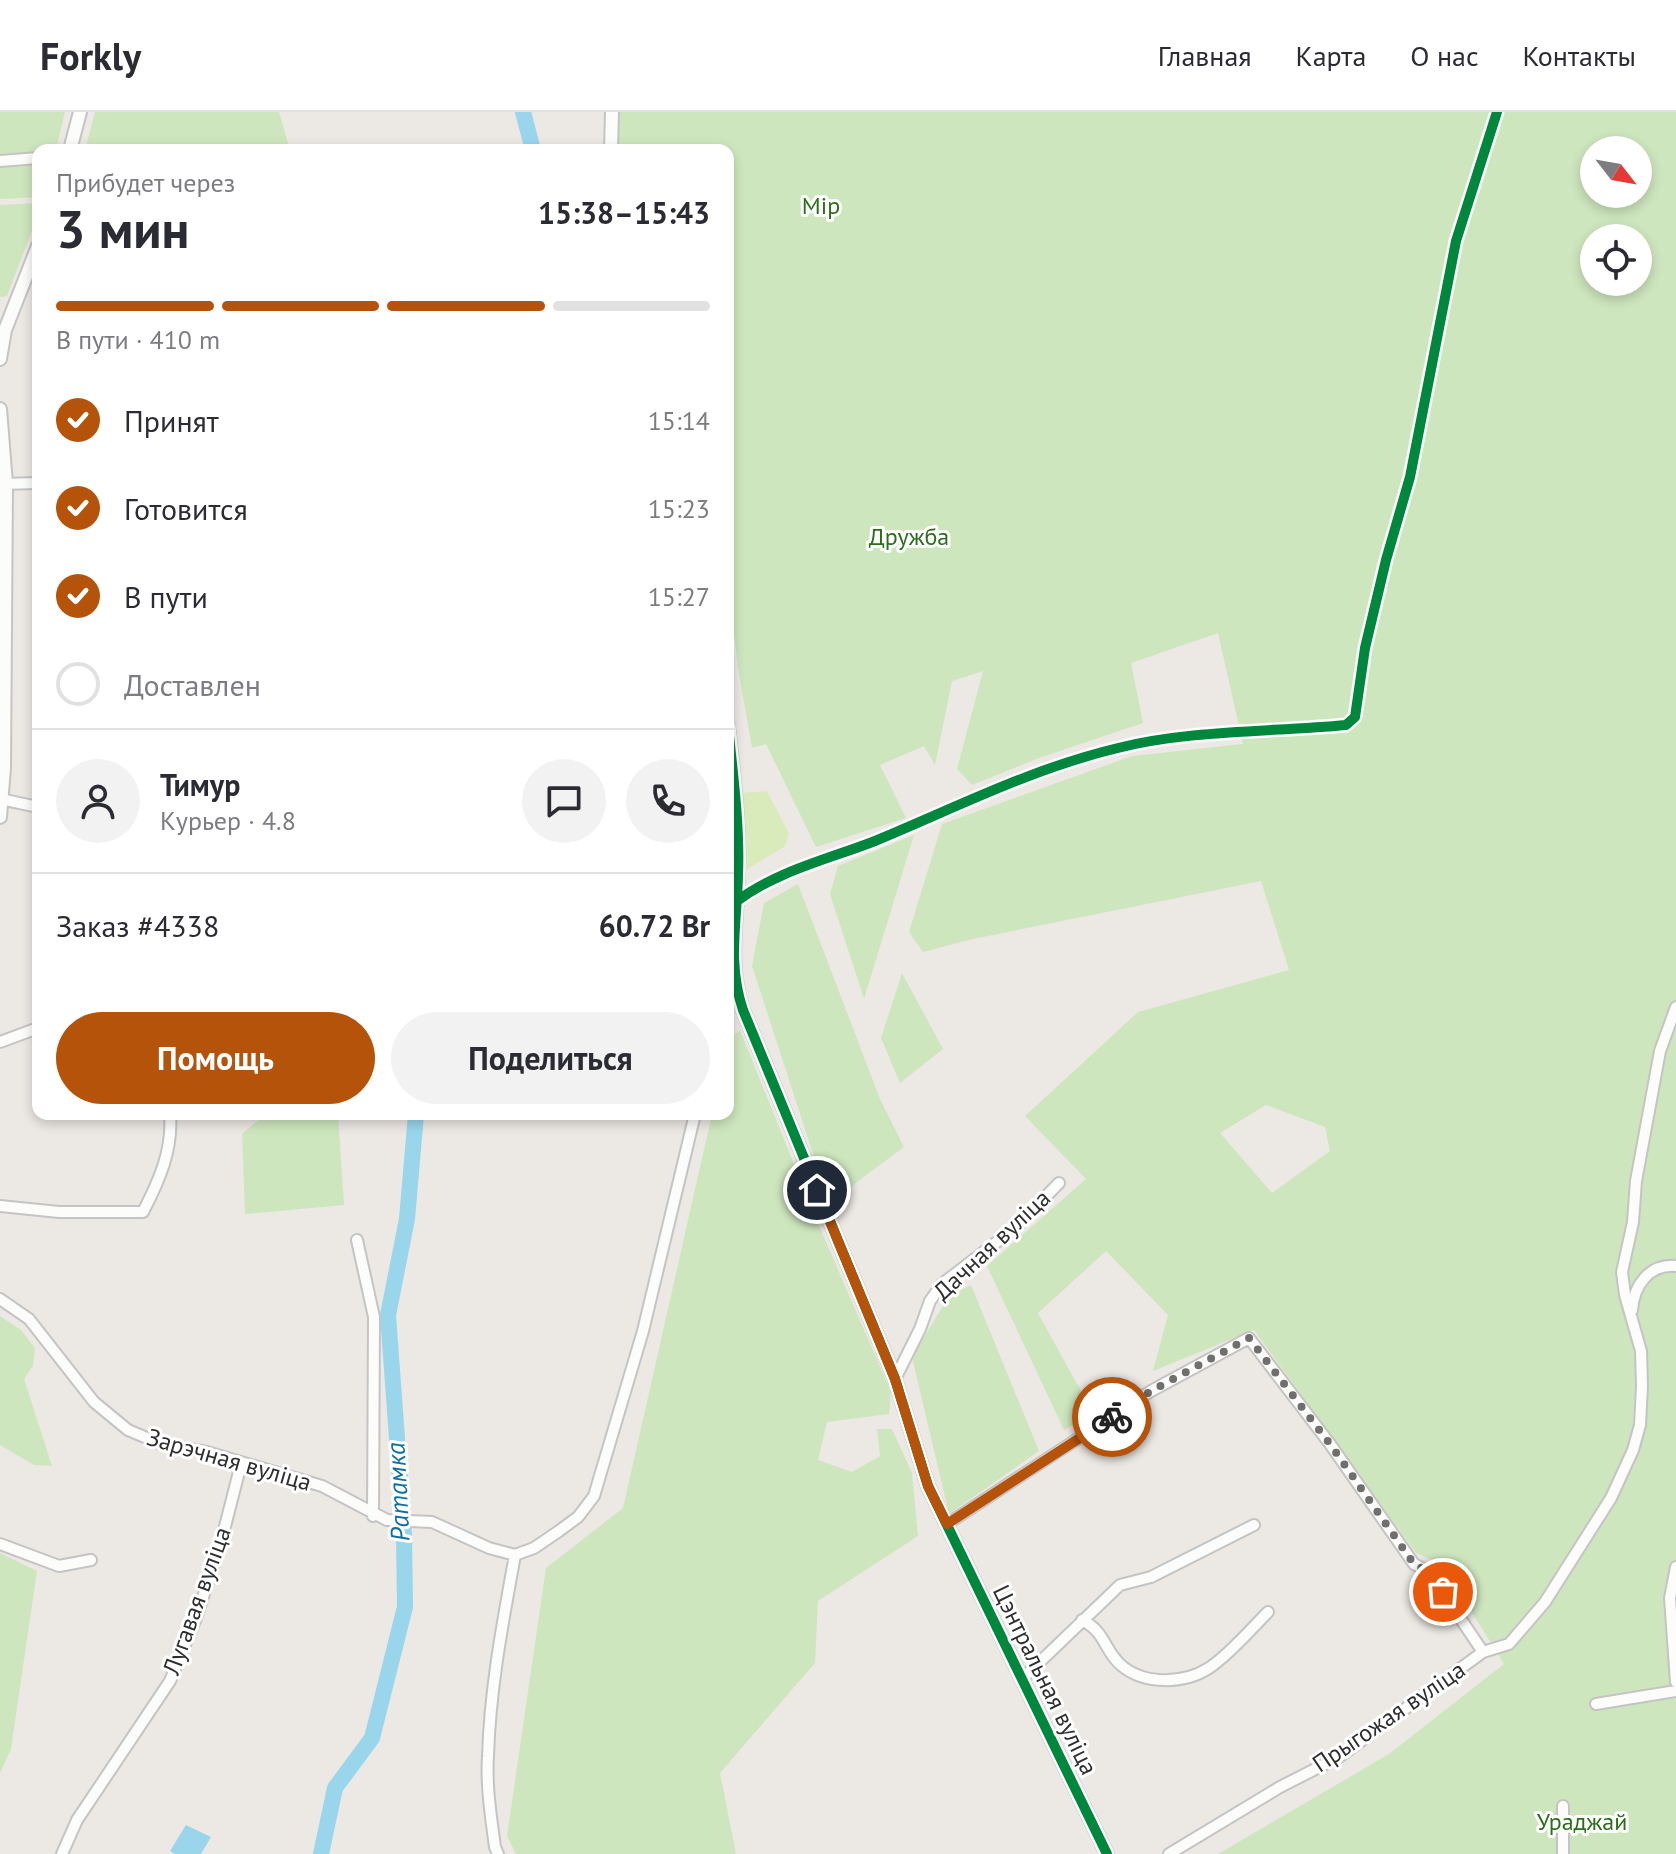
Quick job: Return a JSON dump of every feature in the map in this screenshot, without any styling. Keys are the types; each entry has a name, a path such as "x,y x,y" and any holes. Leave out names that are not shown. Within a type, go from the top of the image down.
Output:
{"street":[{"path":"72,144 80,112"},
{"path":"611,144 612,112"},
{"path":"737,901 757,888 817,862 1070,760 1122,747 1210,735 1346,725 1355,717 1365,648 1410,477 1456,241 1497,112"},
{"path":"0,161 32,158"},
{"path":"0,359 2,330 32,260"},
{"path":"0,409 3,484 0,817"},
{"path":"3,484 32,483"},
{"name":"Цэнтральная вуліца","path":"734,798 738,846 734,934"},
{"path":"1,800 32,806"},
{"name":"Цэнтральная вуліца","path":"734,984 748,1026 895,1379 928,1486 1107,1854"},
{"path":"1483,1652 1509,1644 1562,1578 1623,1474 1640,1425 1641,1351 1625,1295 1622,1272 1660,1051 1676,1007"},
{"path":"0,1042 32,1030"},
{"path":"0,1206 59,1212 143,1212 162,1175 170,1120"},
{"path":"496,1851 488,1755 496,1662 515,1555 534,1548 559,1531 585,1510 594,1496 643,1331 694,1120"},
{"name":"Дачная вуліца","path":"895,1379 930,1301 942,1284 1015,1228 1059,1183"},
{"path":"357,1240 374,1317 373,1516"},
{"path":"1632,1316 1637,1285 1646,1275 1670,1265 1676,1266"},
{"name":"Зарэчная вуліца","path":"0,1299 29,1319 94,1402 128,1430 161,1444 207,1452 322,1486 373,1516 444,1525 489,1548 515,1555"},
{"name":"Прыгожая вуліца","path":"947,1524 1151,1391 1249,1338 1330,1444 1414,1564 1429,1572 1483,1652 1339,1757 1280,1787 1169,1854"},
{"name":"Лугавая вуліца","path":"62,1854 77,1820 170,1681 196,1618 220,1546 241,1464"},
{"path":"1022,1679 1120,1585 1151,1577 1254,1525"},
{"path":"0,1544 59,1566 91,1560"},
{"path":"1676,1567 1670,1598 1676,1682"},
{"path":"1082,1620 1098,1630 1116,1660 1126,1669 1140,1677 1178,1679 1210,1667 1268,1612"},
{"path":"1596,1704 1676,1691"},
{"path":"1563,1806 1563,1854"}],"green space":[{"path":"0,112 65,112 57,144 32,144 32,197 0,199"},
{"path":"95,112 279,112 288,144 87,144"},
{"path":"618,112 1676,112 1676,1854 1218,1854 1389,1754 1504,1664 1442,1564 1416,1553 1254,1330 1153,1371 1168,1315 1106,1251 1038,1313 1093,1413 1064,1430 987,1266 1086,1179 1025,1116 1138,1012 1289,970 1261,881 973,939 923,952 909,932 942,824 1132,756 1243,744 1218,633 1131,663 1143,723 1039,758 972,785 957,769 983,671 952,681 935,765 924,746 880,765 906,818 816,847 766,744 752,748 734,633 734,144 619,144","holes":["1266,1105 1325,1127 1330,1151 1272,1193 1220,1133"]},
{"path":"32,203 32,231 7,296 0,297 0,205"},
{"path":"767,791 789,834 784,847 747,869 741,793"},
{"path":"914,835 864,999 830,894 838,866"},
{"path":"798,884 880,1099 904,1147 829,1203 752,966 764,903"},
{"path":"902,973 943,1049 900,1083 881,1038"},
{"path":"740,1030 814,1214 891,1392 889,1414 827,1422 818,1460 852,1472 880,1456 877,1429 892,1429 912,1473 918,1536 818,1601 815,1663 720,1773 736,1854 516,1854 507,1836 546,1568 623,1508 711,1120 734,1120 734,1035"},
{"path":"259,1120 338,1120 344,1205 245,1214 242,1134"},
{"path":"971,1285 1039,1451 949,1514 912,1357 949,1296"},
{"path":"0,1316 21,1330 35,1348 33,1366 24,1379 52,1466 34,1465 0,1445"},
{"path":"0,1553 37,1571 11,1749 0,1773"}],"water":[{"path":"186,1825 211,1837 201,1854 175,1854 170,1851"}],"waterway":[{"name":"Ратамка","path":"523,112 531,144"},
{"name":"Ратамка","path":"321,1854 335,1788 372,1738 405,1607 404,1534 388,1315 407,1219 415,1120"}],"cycle path":[{"path":"737,901 786,874 1086,756 1173,738 1346,725 1355,717 1365,648 1410,477 1456,241 1497,112"},
{"path":"734,782 738,838 734,943"},
{"path":"734,943 734,959"},
{"path":"734,959 743,1010 895,1379 928,1486 1107,1854"}],"way so far":[{"path":"1112,1417 1151,1391 1249,1338 1330,1444 1414,1564 1429,1572 1443,1592"}],"route":[{"path":"817,1190 895,1379 928,1486 947,1524 1112,1417"}],"park label":[{"name":"Мір","path":"821,206"},
{"name":"Дружба","path":"909,537"},
{"name":"Ураджай","path":"1582,1822"}]}
